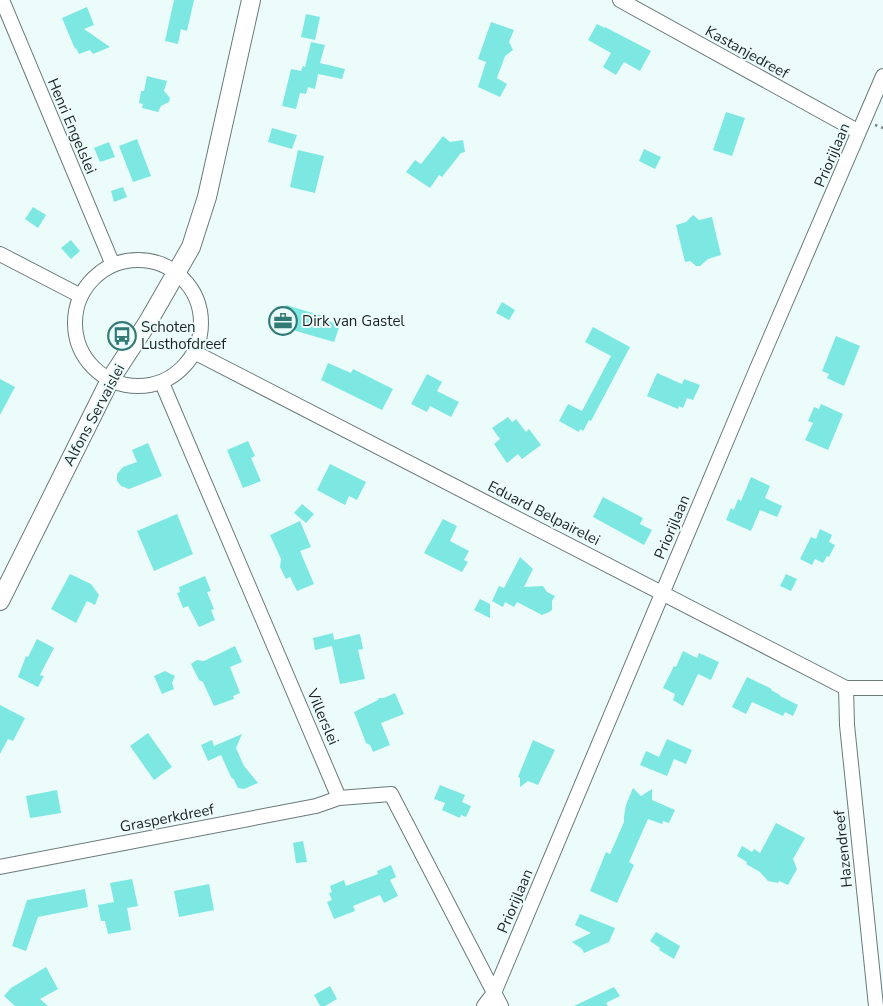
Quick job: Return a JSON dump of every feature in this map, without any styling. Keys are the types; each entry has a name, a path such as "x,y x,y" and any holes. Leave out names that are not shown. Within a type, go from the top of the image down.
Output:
{"street":[{"name":"Henri Engelslei","path":"2,0 113,265"},
{"name":"Alfons Servaislei","path":"0,601 110,380 148,322 191,247 207,197 251,0"},
{"name":"Kastanjedreef","path":"620,0 859,132"},
{"name":"Priorijlaan","path":"484,1006 494,993 662,592 883,76"},
{"path":"0,254 81,296"},
{"path":"127,261 147,261 166,266 176,273 195,296 200,310 201,324 200,338 194,352 180,371 162,382 143,386 126,386 110,380 96,371 86,359 79,344 75,328 76,312 81,296 95,278 113,265 127,261"},
{"name":"Eduard Belpairelei","path":"194,352 846,688 883,688"},
{"name":"Villerslei","path":"162,382 339,798"},
{"name":"Hazendreef","path":"846,688 847,725 876,1006"},
{"path":"339,798 391,794 501,1006"},
{"name":"Grasperkdreef","path":"0,867 316,806 339,798"}],"building":[{"path":"174,0 194,0 187,31 181,29 178,44 165,41"},
{"path":"87,7 94,25 84,29 110,47 93,54 90,50 79,54 62,18"},
{"path":"306,14 320,17 315,40 301,37"},
{"path":"491,22 514,30 509,42 513,50 505,56 497,78 507,84 500,97 478,87 486,62 478,59"},
{"path":"597,24 651,51 640,71 624,62 616,75 603,67 611,53 588,40"},
{"path":"311,42 325,45 320,63 345,69 342,79 318,74 315,89 308,87 306,94 300,93 296,109 282,106 291,69 301,71 303,66 305,67"},
{"path":"147,76 167,81 164,91 170,98 169,102 161,106 158,112 142,108 143,104 139,103"},
{"path":"726,112 745,118 732,156 713,150"},
{"path":"272,128 297,135 292,149 268,142"},
{"path":"443,136 450,142 463,140 465,152 461,153 442,177 439,175 430,188 406,172 415,160 421,164"},
{"path":"137,139 151,176 133,182 119,146"},
{"path":"109,142 115,157 100,162 94,148"},
{"path":"644,149 661,157 655,169 639,161"},
{"path":"298,150 324,156 315,193 290,187"},
{"path":"123,187 127,197 114,202 111,191"},
{"path":"33,207 46,215 38,228 25,219"},
{"path":"693,215 699,220 712,217 721,255 708,259 700,266 696,266 690,261 685,262 676,225 686,222"},
{"path":"71,240 80,251 71,259 61,248"},
{"path":"502,302 515,310 509,320 496,313"},
{"path":"286,305 326,317 325,320 340,325 334,342 279,326"},
{"path":"593,327 630,347 591,421 589,420 583,431 580,429 579,432 559,421 568,404 582,411 611,356 585,342"},
{"path":"836,336 860,346 844,386 827,378 829,374 822,371"},
{"path":"328,363 351,373 353,369 393,389 382,410 321,380"},
{"path":"657,373 682,384 684,379 700,385 693,400 687,398 683,408 679,406 678,409 647,396"},
{"path":"427,374 442,382 437,391 459,402 451,417 430,406 427,412 411,404"},
{"path":"0,379 15,387 0,415"},
{"path":"821,404 843,414 828,450 805,440 813,423 808,421 814,407 819,409"},
{"path":"508,417 512,422 516,419 526,432 529,429 541,445 522,459 518,454 507,463 494,444 500,439 492,428"},
{"path":"248,441 255,456 251,458 261,481 243,488 227,450"},
{"path":"148,443 162,476 129,489 121,486 117,481 117,474 123,467 137,462 132,450"},
{"path":"330,464 366,482 357,500 349,496 345,505 317,490"},
{"path":"751,477 770,486 765,498 782,506 777,517 760,510 751,531 726,520 731,508 734,510 738,499 741,501"},
{"path":"603,497 643,518 640,524 652,530 644,545 593,517"},
{"path":"302,504 314,514 306,523 294,513"},
{"path":"177,514 193,554 154,571 137,531"},
{"path":"443,519 457,526 450,541 469,551 464,560 468,562 462,572 424,553"},
{"path":"300,521 311,547 300,551 314,584 297,591 290,577 286,579 280,567 281,559 270,535"},
{"path":"820,529 832,535 829,542 835,545 829,557 827,556 823,563 815,559 812,565 800,559 811,537 816,539"},
{"path":"520,557 533,569 524,587 543,586 547,592 555,596 552,601 552,610 549,612 542,615 517,602 514,607 505,602 503,607 492,601 499,586 504,588"},
{"path":"70,574 91,584 99,595 95,605 87,601 76,623 51,609"},
{"path":"786,574 797,579 791,591 780,586"},
{"path":"205,576 211,591 207,592 214,609 211,610 215,620 199,627 188,606 183,608 177,593 180,592 179,587"},
{"path":"480,599 490,604 490,618 474,610"},
{"path":"333,633 334,640 360,634 363,649 358,650 365,679 340,684 332,646 315,650 313,638"},
{"path":"37,639 54,648 40,675 44,676 38,687 18,677 26,656 28,657"},
{"path":"235,646 242,662 230,667 240,693 233,696 234,699 214,706 203,682 199,680 191,664 197,660 204,661"},
{"path":"683,651 697,658 699,653 719,662 711,680 698,674 683,706 673,700 675,694 663,688"},
{"path":"165,671 175,676 172,683 174,689 162,694 154,676"},
{"path":"747,677 772,689 780,696 798,705 793,716 785,712 783,716 752,702 746,714 732,707"},
{"path":"395,693 404,714 381,723 390,745 373,752 370,745 366,743 354,712 379,698"},
{"path":"0,705 25,718 13,741 8,739 0,754"},
{"path":"148,733 172,767 154,780 130,746"},
{"path":"242,734 236,748 244,766 258,783 244,789 238,788 221,755 208,761 201,745 212,740 214,746"},
{"path":"667,739 692,750 686,764 674,759 667,776 640,765 646,751 659,757"},
{"path":"533,740 555,750 538,785 528,781 520,787 520,778 518,777"},
{"path":"440,785 465,795 462,802 471,806 466,817 461,815 460,818 442,810 445,803 434,799"},
{"path":"633,788 641,796 652,789 652,800 675,810 669,823 663,821 662,824 648,819 629,862 634,865 617,903 590,891 606,852 610,854 624,822 626,805"},
{"path":"57,790 61,813 30,818 26,796"},
{"path":"776,823 805,838 793,859 797,869 788,885 779,881 778,883 768,881 760,872 737,856 742,846 752,852 754,849 760,853"},
{"path":"303,841 307,862 296,863 293,843"},
{"path":"391,865 396,877 390,880 398,896 384,903 380,895 353,906 355,911 334,919 327,902 332,900 329,893 332,892 330,886 344,880 346,886 378,874 377,871"},
{"path":"132,879 138,906 127,908 131,930 108,934 105,921 101,921 98,905 114,902 110,883"},
{"path":"209,884 214,910 179,917 174,891"},
{"path":"85,889 88,907 38,917 26,951 12,946 27,900"},
{"path":"580,914 615,928 609,942 584,953 582,949 572,942 591,933 575,925"},
{"path":"656,932 680,946 674,959 659,950 660,948 650,941"},
{"path":"46,967 58,989 40,999 48,1006 15,1006 4,996 11,988"},
{"path":"330,986 337,999 325,1006 320,1006 314,995"},
{"path":"614,987 620,996 606,1003 608,1006 574,1006"}],"place":[{"name":"Dirk van Gastel","path":"283,321"},
{"name":"Schoten Lusthofdreef","path":"122,336"}]}
